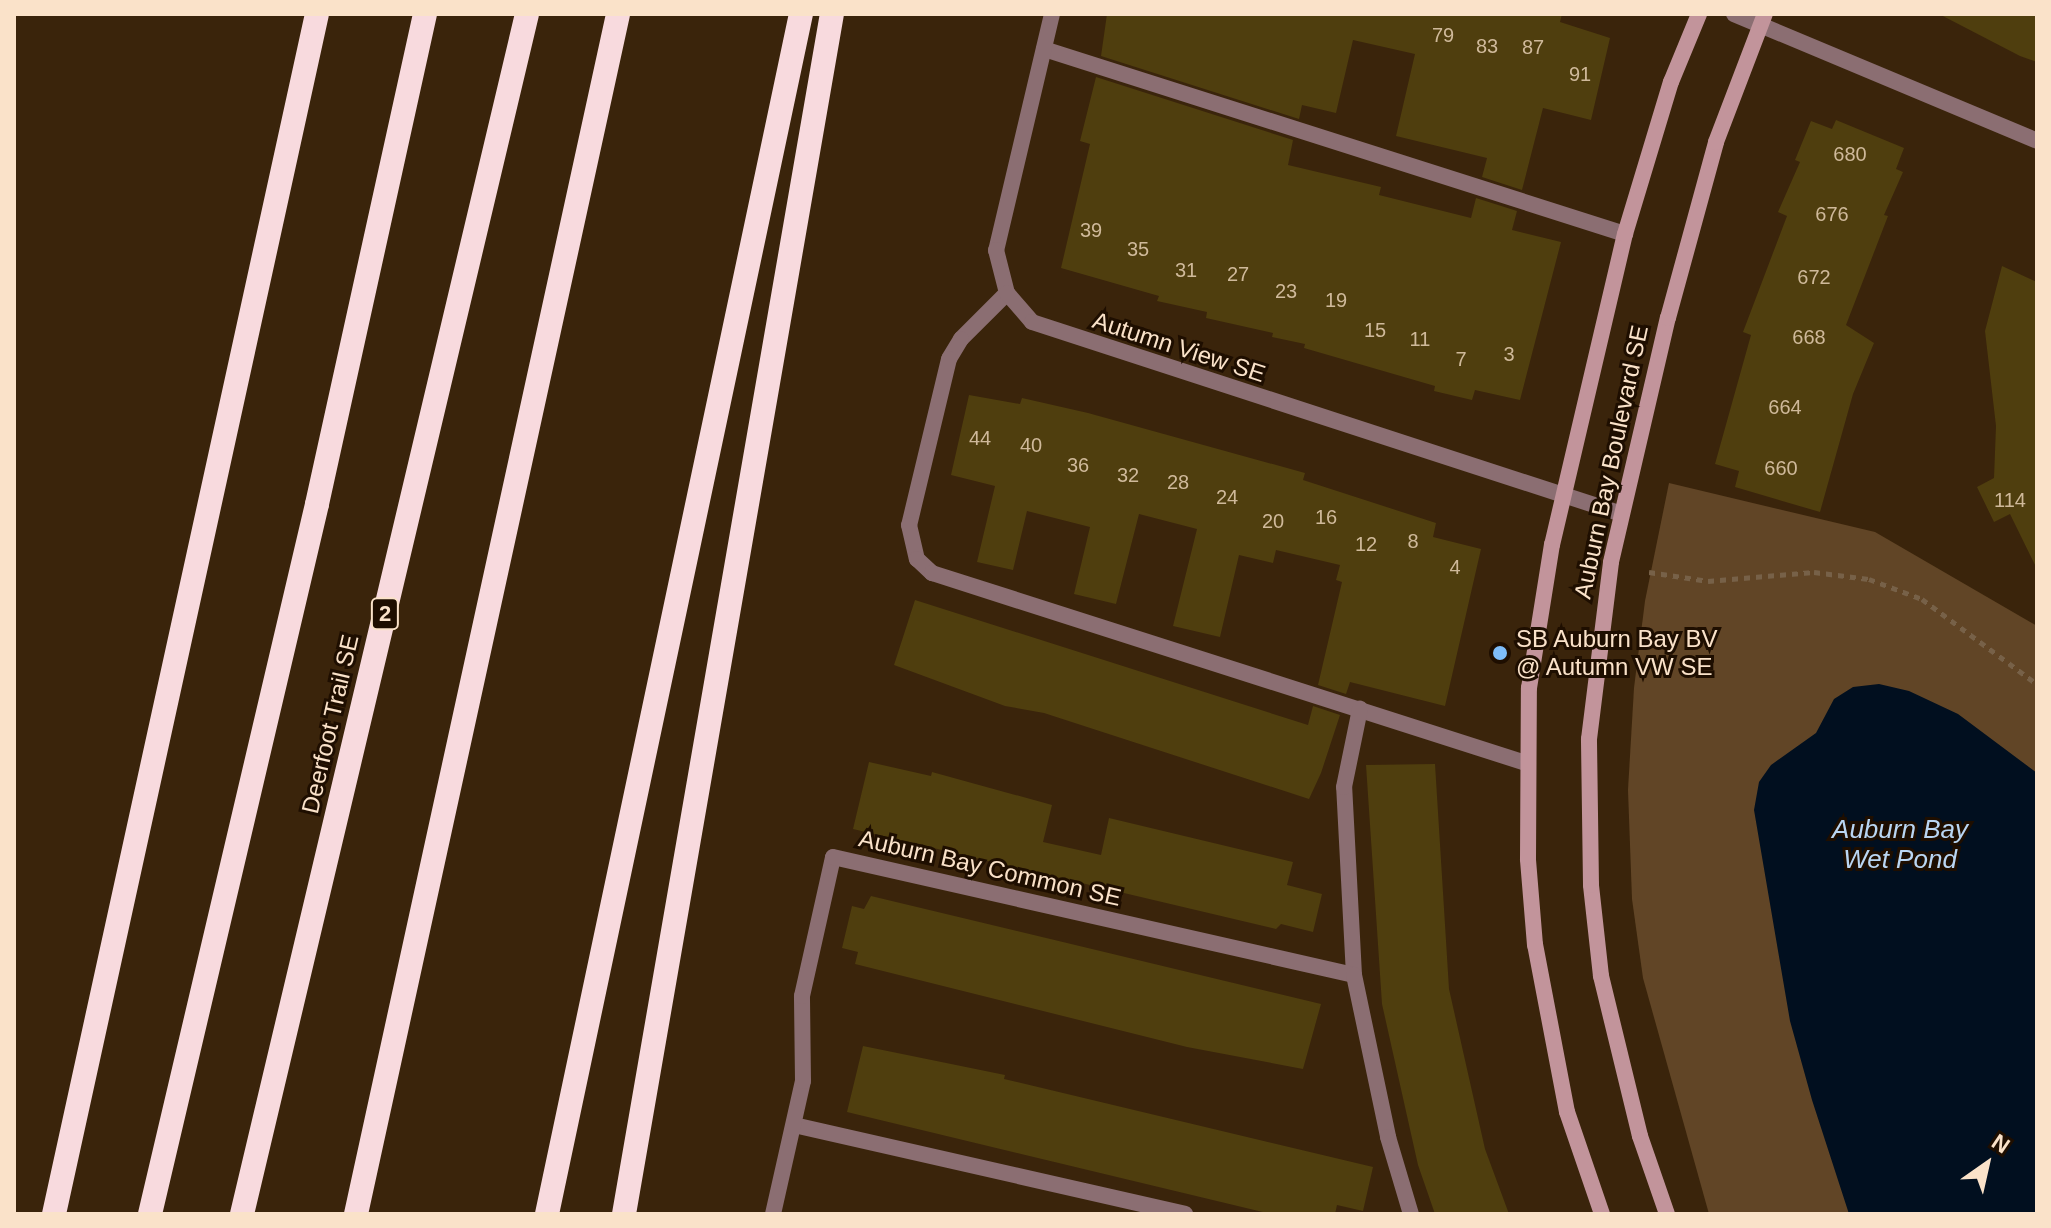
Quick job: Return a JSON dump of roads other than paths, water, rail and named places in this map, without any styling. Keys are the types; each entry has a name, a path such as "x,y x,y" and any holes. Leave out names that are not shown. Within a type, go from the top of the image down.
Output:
{"highway":[{"path":"54,1214 317,14"},
{"path":"150,1214 317,504 425,14"},
{"name":"Deerfoot Trail SE","path":"242,1214 527,14"},
{"path":"356,1214 618,14"},
{"path":"547,1214 801,14"},
{"path":"624,1214 832,14"}],"street":[{"name":"Autumn View SE","path":"1052,14 996,250 1007,293 1032,322 1051,331 1622,514"},
{"name":"Auburn Bay Boulevard SE","path":"1602,1214 1567,1112 1535,945 1526,763 1531,674 1562,494 1625,234 1671,82 1699,14"},
{"path":"1734,14 1763,19 2037,141"},
{"name":"Auburn Bay Boulevard SE","path":"1667,1214 1615,1046 1591,885 1589,739 1597,641 1622,514 1699,201 1763,19"},
{"path":"1044,49 1625,234"},
{"path":"1007,293 961,339 949,359 909,525 917,559 932,573 1526,763"},
{"path":"1360,709 1344,787 1354,975 1388,1137 1411,1214"},
{"name":"Auburn Bay Common SE","path":"773,1214 805,1067 802,996 833,857 1354,975"},
{"path":"794,1125 1185,1214"}],"water":[{"name":"Auburn Bay Wet Pond","path":"1879,684 1909,691 1958,714 2037,773 2037,1214 1849,1214 1812,1100 1790,1021 1754,810 1759,782 1771,765 1816,733 1834,699 1853,687"}],"place":[{"name":"SB Auburn Bay BV @ Autumn VW SE","path":"1500,653"}]}
